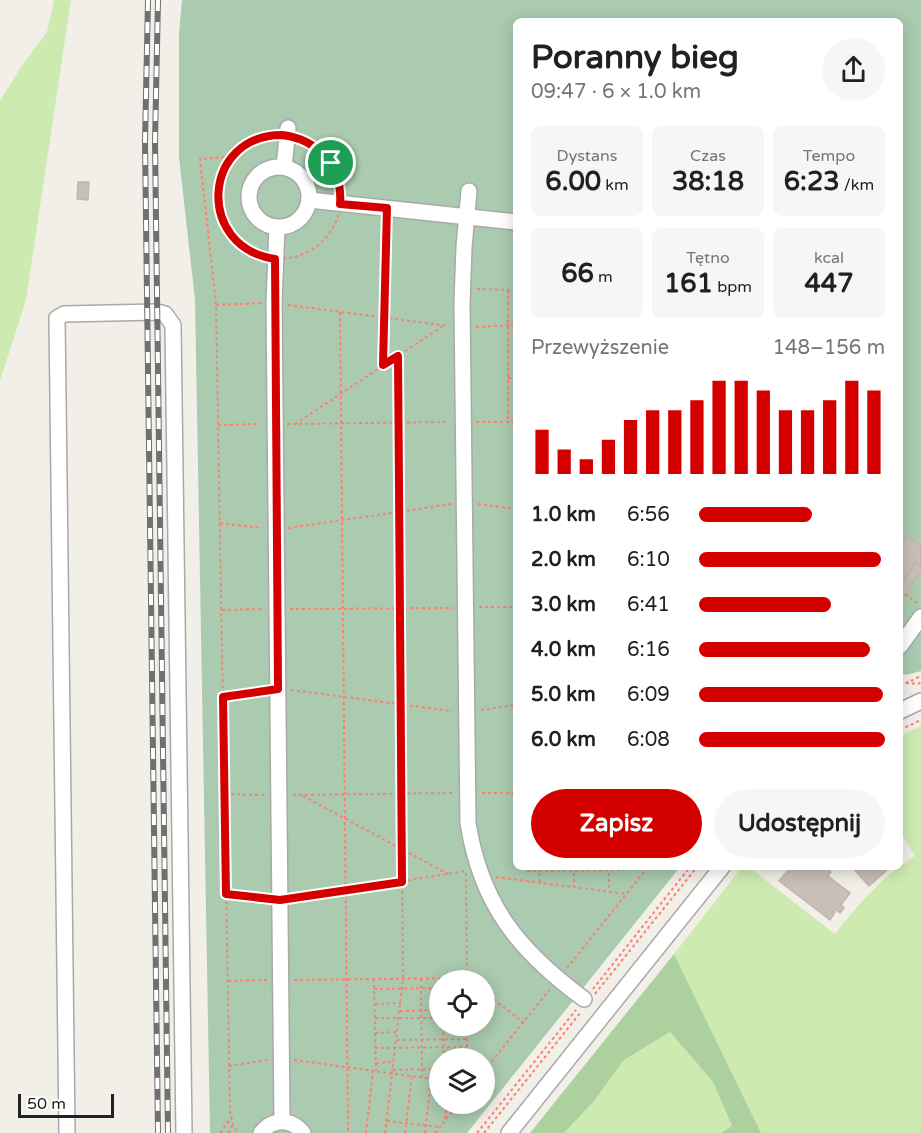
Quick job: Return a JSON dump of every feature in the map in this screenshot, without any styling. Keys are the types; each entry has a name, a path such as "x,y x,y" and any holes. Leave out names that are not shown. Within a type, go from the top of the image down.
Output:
{"street":[{"path":"284,167 288,132"},
{"path":"284,167 295,171 304,180 308,188 309,200 300,219 289,225 277,227 257,216 250,204 250,191 255,179 262,172 270,168 284,167"},
{"path":"470,191 462,289 462,328 467,793 468,823 475,858 473,874 520,942 540,964 584,999"},
{"path":"309,200 513,222"},
{"path":"277,227 274,303 282,1121"},
{"path":"67,1133 57,318 64,314 157,312 165,314 173,325 184,1133"},
{"path":"903,642 921,617"},
{"path":"903,710 921,701"},
{"path":"509,1133 720,870"},
{"path":"261,1133 270,1124 282,1121 295,1125 303,1133"}],"path":[{"path":"288,132 312,145 328,159 339,183 340,204 335,224 319,244 300,255 275,259 245,248 230,234 222,220 218,204 218,189 222,173 230,159 245,146 258,139 288,132"},
{"path":"230,159 224,157 200,159 216,305 229,1066 231,1118 238,1133"},
{"path":"383,365 387,208"},
{"path":"462,289 513,290"},
{"path":"508,290 508,422"},
{"path":"216,305 274,303 462,328 513,325"},
{"path":"340,312 348,1133"},
{"path":"295,424 443,326"},
{"path":"385,1133 403,979 398,356"},
{"path":"508,378 513,378"},
{"path":"218,425 513,422"},
{"path":"220,523 276,530 464,502 513,509"},
{"path":"903,593 921,606"},
{"path":"222,610 513,607"},
{"path":"906,683 921,676"},
{"path":"903,684 921,682"},
{"path":"223,697 278,689 466,713 513,705"},
{"path":"903,729 921,720"},
{"path":"225,794 513,793"},
{"path":"300,795 449,875"},
{"path":"468,970 473,874 470,862 475,858"},
{"path":"539,870 540,882"},
{"path":"574,870 574,887"},
{"path":"609,870 609,891"},
{"path":"226,894 280,900 449,875 473,874 627,894"},
{"path":"366,1133 376,1063 374,979"},
{"path":"421,979 422,1077"},
{"path":"228,981 429,979"},
{"path":"374,989 429,988"},
{"path":"495,1001 524,1023"},
{"path":"375,1004 401,1003"},
{"path":"400,1011 429,1011"},
{"path":"375,1018 429,1018"},
{"path":"375,1033 398,1032"},
{"path":"444,1036 444,1047"},
{"path":"375,1048 467,1047 467,1039 397,1040"},
{"path":"229,1066 281,1058 375,1071 429,1070"},
{"path":"376,1063 394,1062"},
{"path":"393,1072 429,1078"},
{"path":"405,1133 412,1076"},
{"path":"425,1133 429,1097"},
{"path":"445,1121 446,1114"},
{"path":"435,1133 450,1114"},
{"path":"220,1133 231,1118"},
{"path":"387,1121 440,1127"},
{"path":"228,1133 233,1125"}],"green space":[{"path":"54,0 71,0 26,300 0,381 0,101 47,32"},
{"path":"182,0 921,0 921,671 906,675 903,674 903,18 513,18 513,870 678,870 495,1098 495,1048 429,1048 429,1114 482,1114 467,1133 210,1133 195,300 179,157 179,35"},
{"path":"921,726 921,1133 761,1133 674,954 740,870 753,870 835,934 872,891 896,870 903,870 903,865 915,856 903,836 903,735"},
{"path":"674,954 761,1133 721,1133 732,1126 713,1082 670,1032 624,1060 594,1101 564,1133 530,1133"},
{"path":"670,1032 713,1082 732,1126 721,1133 564,1133 594,1101 624,1060"}],"building":[{"path":"78,182 89,182 88,200 77,199"},
{"path":"907,536 921,546 921,565 915,563 903,581 903,542"},
{"path":"915,563 921,565 921,570 904,595 903,581"},
{"path":"788,870 829,870 831,872 828,876 850,893 841,905 844,908 840,913 835,909 830,920 779,881"},
{"path":"855,870 887,870 869,886"}],"railway":[{"path":"148,0 145,142 158,1133"},
{"path":"158,0 155,142 168,1133"}],"route":[{"path":"282,135 303,140 320,151 331,163 339,183 340,204 387,208 383,365 398,356 402,882 280,900 226,894 223,697 278,689 275,259 249,251 230,234 220,215 218,189 222,173 233,156 262,137 282,135"}]}
